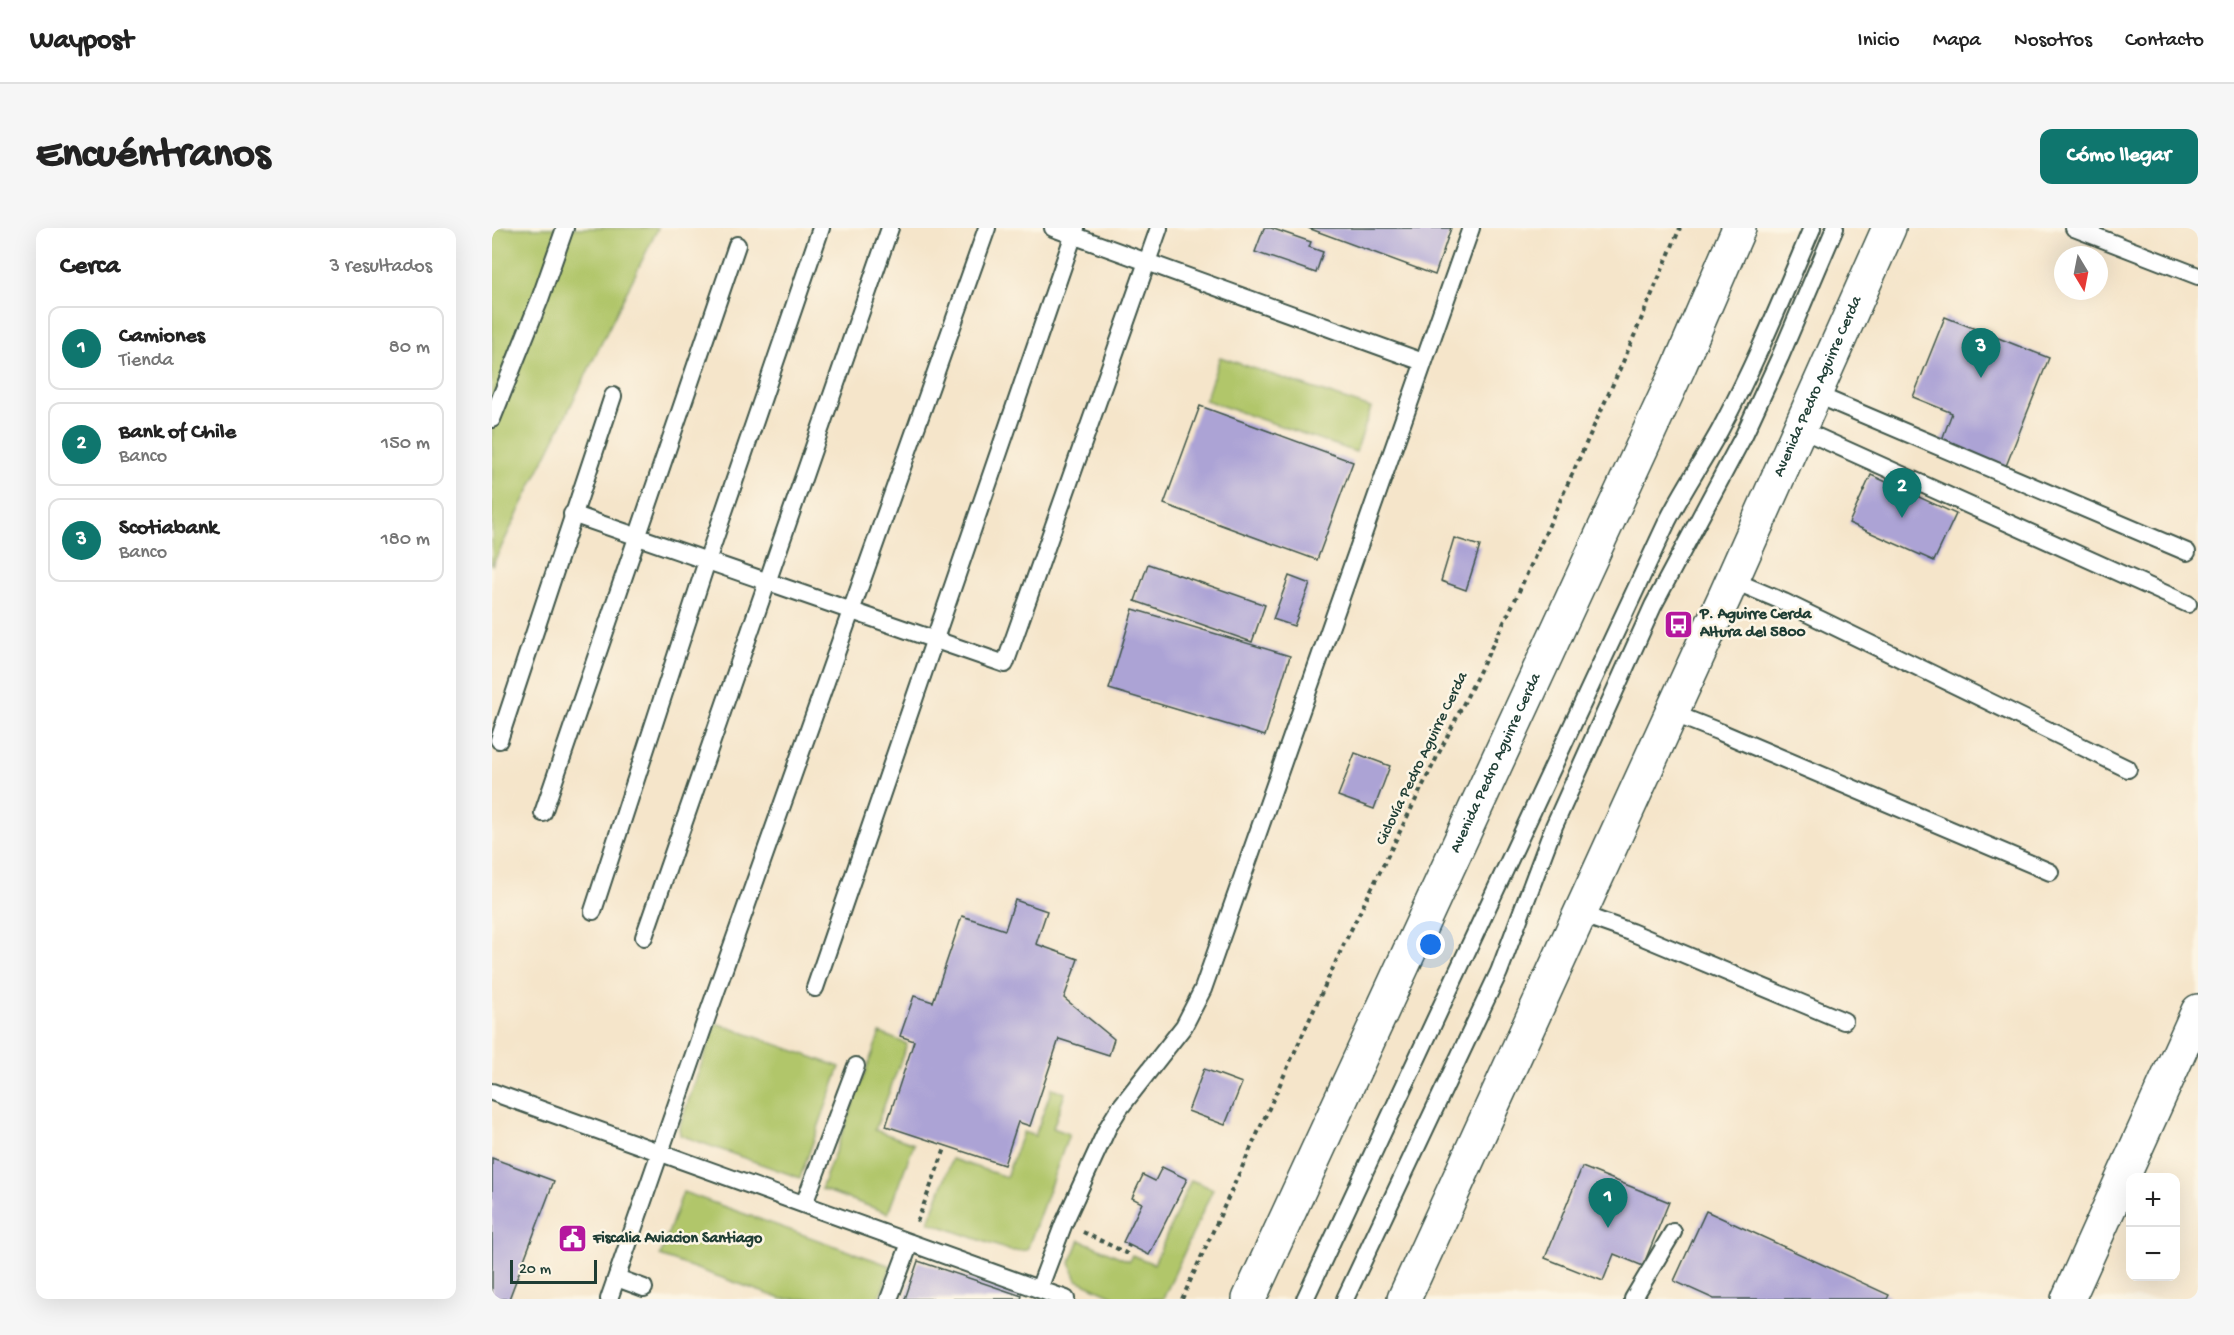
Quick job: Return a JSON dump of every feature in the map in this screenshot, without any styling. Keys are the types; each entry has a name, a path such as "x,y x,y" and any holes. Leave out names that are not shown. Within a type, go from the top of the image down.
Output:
{"main road":[{"name":"Avenida Pedro Aguirre Cerda","path":"1248,1299 1679,367 1739,228"},
{"name":"Avenida Pedro Aguirre Cerda","path":"1406,1298 1889,228"},
{"path":"2068,1299 2198,1011"}],"lane":[{"path":"492,418 540,299 565,228"},
{"path":"592,911 707,561 821,228"},
{"path":"644,937 890,228"},
{"path":"609,1299 987,228"},
{"path":"1053,228 1074,232 1147,262 1423,362"},
{"path":"572,514 1005,664 1159,228"},
{"path":"1039,1289 1064,1223 1107,1127 1184,1026 1203,989 1471,228"},
{"path":"1305,1299 1667,522 1682,492 1720,430 1751,367 1812,228"},
{"path":"1345,1299 1499,972 1554,826 1653,606 1744,435 1835,228"},
{"path":"2074,228 2198,276"},
{"path":"815,988 1074,232"},
{"path":"543,813 737,245"},
{"path":"1815,394 2187,552"},
{"path":"499,740 613,396"},
{"path":"1800,429 2188,604"},
{"path":"1732,580 1784,602 2128,769"},
{"path":"1672,713 2050,872"},
{"path":"1580,914 1631,932 1844,1021"},
{"path":"804,1204 856,1066"},
{"path":"492,1092 1066,1299"},
{"path":"1633,1299 1673,1232"},
{"path":"889,1299 910,1243"},
{"path":"617,1278 644,1288"}],"path":[{"name":"Ciclovía Pedro Aguirre Cerda","path":"1182,1299 1343,946 1516,598 1623,362 1680,228"},
{"path":"910,1243 946,1146"},
{"path":"1064,1223 1126,1253 1129,1245"}],"green space":[{"path":"492,228 658,228 492,566"},
{"path":"1220,357 1371,408 1356,452 1205,400"},
{"path":"716,1023 840,1067 800,1178 680,1135 679,1127"},
{"path":"880,1033 907,1044 875,1130 914,1144 888,1213 821,1189"},
{"path":"1052,1088 1065,1093 1053,1128 1069,1134 1027,1250 1011,1251 929,1222 952,1159 1006,1177 1023,1132 1035,1136"},
{"path":"1191,1180 1213,1189 1163,1299 1119,1299 1077,1280 1070,1263 1080,1240 1129,1261 1132,1255 1154,1264"},
{"path":"683,1192 891,1266 879,1299 782,1299 660,1256"}],"building":[{"path":"1264,228 1271,228 1311,242 1309,247 1323,252 1316,273 1255,252"},
{"path":"1308,228 1451,228 1435,275"},
{"path":"1945,317 2049,358 2004,471 1940,445 1952,413 1913,397"},
{"path":"1200,406 1353,462 1317,560 1164,504"},
{"path":"1871,475 1956,514 1934,561 1849,523"},
{"path":"1454,538 1480,546 1466,590 1441,581"},
{"path":"1148,564 1265,605 1252,642 1135,601"},
{"path":"1289,576 1310,584 1294,626 1273,619"},
{"path":"1133,609 1290,656 1265,736 1109,689"},
{"path":"1355,753 1390,766 1374,809 1338,796"},
{"path":"1015,900 1047,911 1036,944 1078,959 1064,998 1114,1039 1109,1055 1059,1039 1030,1126 1018,1122 1004,1165 886,1126 914,1041 900,1036 914,996 933,1002 962,916 1005,930"},
{"path":"1204,1069 1242,1083 1225,1125 1188,1111"},
{"path":"492,1158 554,1181 509,1299 492,1299"},
{"path":"1162,1167 1187,1179 1149,1255 1123,1242 1142,1203 1132,1198 1143,1175 1155,1181"},
{"path":"1582,1167 1669,1202 1643,1266 1614,1254 1603,1281 1545,1258"},
{"path":"1706,1211 1889,1295 1887,1299 1714,1299 1674,1281"},
{"path":"918,1261 1022,1296 1021,1299 905,1299"}],"place":[{"name":"Scotiabank","path":"1981,378"},
{"name":"Bank of Chile","path":"1902,518"},
{"name":"P. Aguirre Cerda Altura del 5800","path":"1679,624"},
{"name":"Camiones","path":"1608,1228"},
{"name":"Fiscalia Aviacion Santiago","path":"572,1239"}]}
